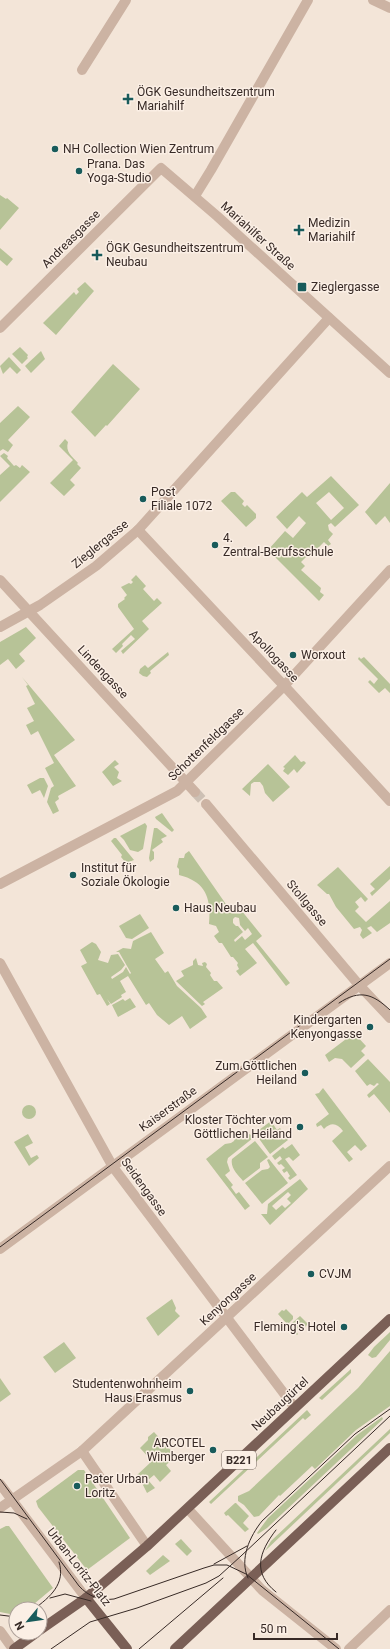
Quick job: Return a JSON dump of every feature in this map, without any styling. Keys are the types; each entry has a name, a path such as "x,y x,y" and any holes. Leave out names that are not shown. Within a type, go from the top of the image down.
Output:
{"main road":[{"name":"Neubaugürtel","path":"48,1624 86,1598 147,1546 390,1319"},
{"path":"175,1649 390,1448"},
{"name":"Urban-Loritz-Platz","path":"86,1598 127,1649"},
{"path":"13,1649 24,1641"}],"street":[{"path":"82,70 126,0"},
{"path":"195,196 308,0"},
{"path":"373,0 390,8"},
{"name":"Mariahilfer Straße","path":"161,168 195,196 390,373"},
{"name":"Andreasgasse","path":"0,328 161,168"},
{"name":"Zieglergasse","path":"0,627 40,605 96,566 138,530 329,318"},
{"name":"Apollogasse","path":"138,530 390,801"},
{"name":"Schottenfeldgasse","path":"0,884 173,793 187,782 284,686 390,570"},
{"name":"Lindengasse","path":"0,580 187,782"},
{"path":"187,782 195,792"},
{"name":"Stollgasse","path":"206,804 359,985 390,1018"},
{"name":"Seidengasse","path":"0,963 113,1166 226,1319 295,1408"},
{"name":"Kaiserstraße","path":"0,1249 390,963"},
{"name":"Kenyongasse","path":"82,1451 390,1166"},
{"path":"0,1508 82,1451 147,1546"},
{"name":"Urban-Loritz-Platz","path":"0,1484 86,1598"},
{"path":"188,1509 262,1590 336,1649"},
{"path":"349,1649 390,1610"},
{"path":"0,1631 13,1649"}],"green space":[{"path":"0,195 6,199 7,198 19,208 0,230"},
{"path":"0,248 13,259 7,266 0,260"},
{"path":"85,282 94,291 56,335 43,323 74,292 76,295 79,292 77,289"},
{"path":"20,347 28,355 28,358 22,364 12,354"},
{"path":"41,351 45,359 31,373 25,366"},
{"path":"9,357 21,370 17,374 10,367 3,374 0,366"},
{"path":"113,364 140,389 107,426 106,425 95,437 71,412"},
{"path":"18,406 30,417 8,440 13,445 8,452 3,449 0,451 0,423"},
{"path":"65,439 68,442 68,451 81,468 70,480 75,485 64,496 50,483 73,460 59,446"},
{"path":"4,453 8,456 7,458 14,466 16,465 20,468 22,465 30,472 0,502 0,475 10,466 0,456"},
{"path":"331,476 359,505 335,527 331,523 328,525 329,530 333,534 328,540 331,544 328,546 324,542 310,556 308,555 301,562 305,566 301,570 321,588 320,592 324,595 319,601 268,550 285,531 293,538 306,523 299,516 287,529 276,517 302,492 307,497","holes":["329,492 344,508 331,520 316,503"]},
{"path":"390,483 390,523 385,516 376,525 365,512"},
{"path":"231,492 235,492 244,501 242,504 245,507 247,505 256,514 256,518 246,527 221,501"},
{"path":"136,575 146,586 143,589 154,601 157,598 162,603 142,621 149,629 123,654 121,651 135,639 131,635 116,653 112,649 134,629 118,607 118,604 125,599 124,598 127,595 121,587 129,583 131,584 133,582 131,580"},
{"path":"26,627 36,638 19,654 25,661 16,669 8,659 0,665 0,642"},
{"path":"168,652 169,655 150,671 151,673 147,677 139,673 140,669 145,665 148,668"},
{"path":"359,657 361,659 364,657 390,684 390,693 385,688 379,693 368,682 370,680 374,684 378,679 358,659"},
{"path":"22,677 75,740 54,755 76,786 58,796 59,799 55,802 59,811 53,814 47,802 51,788 54,786 45,768 54,763 38,731 31,735 26,725 34,721 27,708 35,704 26,686 28,685"},
{"path":"295,755 301,762 304,761 306,763 297,773 294,769 288,775 283,771 285,768 283,767"},
{"path":"115,760 119,764 114,767 119,772 117,778 122,781 113,786 102,772"},
{"path":"268,764 290,787 273,802 265,793 260,782 254,782 251,784 250,796 242,789"},
{"path":"40,778 44,778 48,786 44,798 40,790 32,794 27,785"},
{"path":"162,813 174,830 172,832 156,819 155,817"},
{"path":"145,823 147,826 143,849 138,852 130,850 120,836"},
{"path":"154,828 157,828 167,836 161,839 163,842 152,850 154,852 154,859 150,862 149,858"},
{"path":"116,838 134,860 126,863 121,857 122,855 111,841"},
{"path":"189,851 230,910 237,905 262,936 256,941 290,983 286,986 253,943 245,949 257,963 240,976 236,971 239,969 237,965 238,963 233,957 231,957 222,943 219,943 214,936 219,932 216,926 209,924 208,899 205,893 196,882 179,875 179,869 177,867 179,858 184,858 185,854","holes":["235,917 239,918 240,925 245,931 248,928 252,934 245,940 242,936 235,942 234,940 243,932 233,923 233,919"]},
{"path":"390,866 390,879 372,896 370,893 375,889 370,884"},
{"path":"338,867 368,899 365,902 361,897 355,902 359,907 355,911 366,922 390,901 390,923 377,932 371,926 367,928 372,933 363,939 360,935 362,930 360,927 354,929 336,907 329,894 317,885"},
{"path":"140,914 149,928 132,939 126,938 119,926"},
{"path":"151,932 164,953 155,959 165,973 168,971 177,986 201,1008 207,1017 190,1029 182,1016 169,1025 157,1015 149,1003 146,1005 128,976 120,981 126,992 121,995 122,997 111,1004 107,999 110,1004 107,1006 100,994 97,995 81,966 87,963 80,950 92,942 96,944 101,952 98,960 108,963 111,955 118,954 125,965 111,977 112,979 123,972 126,967 130,974 131,973 119,952 116,952 123,948 131,949 133,941"},
{"path":"196,958 198,965 203,966 202,963 205,962 207,964 206,967 211,973 210,975 214,981 217,981 223,988 203,1002 205,1004 202,1006 176,981 184,976 181,971 193,965 193,961"},
{"path":"130,998 136,1007 118,1017 112,1005 123,999 125,1001"},
{"path":"354,1033 366,1046 361,1051 365,1055 351,1068 342,1059 335,1058 329,1062 325,1055"},
{"path":"368,1059 390,1082 390,1113 374,1094 369,1098 367,1095 379,1084 377,1083 374,1086 370,1084 367,1086 355,1071"},
{"path":"323,1088 367,1146 361,1151 355,1145 347,1152 353,1159 349,1162 332,1141 343,1131 341,1128 334,1124 329,1125 324,1129 321,1125 317,1127 316,1124 329,1114 315,1094 319,1093"},
{"path":"29,1105 34,1107 36,1112 34,1117 29,1119 24,1117 22,1112 24,1107"},
{"path":"271,1121 277,1130 280,1128 288,1140 270,1154 255,1133"},
{"path":"242,1131 245,1137 250,1134 253,1138 228,1158 227,1162 230,1171 225,1175 233,1185 231,1187 236,1194 239,1192 250,1206 245,1210 206,1159 225,1144 234,1141 236,1136"},
{"path":"28,1134 33,1143 25,1147 31,1158 37,1155 39,1158 29,1166 14,1142"},
{"path":"255,1141 268,1157 260,1163 260,1168 243,1181 233,1168 232,1159"},
{"path":"292,1144 300,1155 293,1161 289,1157 285,1159 297,1175 290,1180 288,1178 290,1176 287,1171 284,1173 282,1170 285,1168 281,1164 279,1165 277,1163 282,1159 280,1156 275,1160 272,1156 283,1147 285,1149"},
{"path":"269,1159 288,1183 262,1204 245,1183 262,1170 270,1167 267,1160"},
{"path":"300,1179 308,1189 270,1225 261,1214 267,1214 268,1204","holes":["288,1192 291,1195 287,1199 291,1203 285,1208 282,1205 276,1210 272,1206"]},
{"path":"172,1299 176,1308 175,1311 180,1316 158,1336 146,1318"},
{"path":"286,1309 293,1316 293,1319 289,1323 298,1334 297,1335 278,1314 282,1310 284,1311"},
{"path":"300,1316 308,1324 300,1332 292,1323"},
{"path":"390,1332 390,1340 376,1357 372,1358 368,1355 374,1347"},
{"path":"64,1342 76,1358 55,1373 43,1357"},
{"path":"390,1351 390,1406 356,1430 315,1469 312,1466 280,1496 279,1495 259,1516 254,1517 244,1505 238,1501 238,1496 249,1491 358,1388"},
{"path":"351,1369 351,1373 322,1400 319,1398"},
{"path":"0,1378 11,1394 0,1402"},
{"path":"307,1410 311,1415 305,1420 303,1418 211,1504 209,1502"},
{"path":"382,1417 383,1419 267,1528 258,1534 257,1533 268,1518 357,1435"},
{"path":"390,1429 390,1433 265,1551 271,1541"},
{"path":"154,1432 176,1456 166,1465 171,1471 160,1482 154,1475 148,1480 155,1488 147,1493 142,1483 141,1484 135,1477 152,1461 140,1448 148,1440 148,1437"},
{"path":"78,1470 84,1470 130,1538 87,1570 38,1507 36,1501"},
{"path":"235,1503 249,1516 243,1523 249,1529 245,1532 228,1515 226,1516 224,1513"},
{"path":"9,1526 53,1588 38,1601 8,1601 8,1614 0,1612 0,1529"},
{"path":"181,1539 192,1551 187,1556 175,1544"},
{"path":"163,1555 170,1561 150,1575 146,1571"}],"tunnel":[{"path":"195,792 206,804"}],"tram line":[{"path":"0,1247 390,959"},
{"path":"339,1003 353,996 366,995 378,1000 390,1010"},
{"path":"248,1578 245,1556 253,1534 262,1521 355,1434 390,1409"},
{"path":"51,1649 90,1622 137,1608 206,1583 219,1576 390,1416"},
{"path":"0,1479 79,1586 86,1593 99,1598 114,1599 204,1568 214,1565 227,1565 246,1574 339,1649"},
{"path":"0,1512 14,1513 27,1519"},
{"path":"276,1530 265,1546 261,1562 263,1577 268,1585 276,1592"},
{"path":"214,1564 247,1546"},
{"path":"45,1601 51,1595 58,1583 61,1570 59,1562"},
{"path":"139,1649 223,1578"},
{"path":"50,1598 65,1594 91,1601"},
{"path":"0,1615 8,1616"}],"place":[{"name":"ÖGK Gesundheitszentrum Mariahilf","path":"128,99"},
{"name":"NH Collection Wien Zentrum","path":"55,149"},
{"name":"Prana. Das Yoga-Studio","path":"79,171"},
{"name":"Medizin Mariahilf","path":"299,230"},
{"name":"ÖGK Gesundheitszentrum Neubau","path":"97,255"},
{"name":"Zieglergasse","path":"302,287"},
{"name":"Post Filiale 1072","path":"143,499"},
{"name":"4. Zentral-Berufsschule","path":"215,545"},
{"name":"Worxout","path":"293,655"},
{"name":"Institut für Soziale Ökologie","path":"73,875"},
{"name":"Haus Neubau","path":"176,908"},
{"name":"Kindergarten Kenyongasse","path":"370,1027"},
{"name":"Zum Göttlichen Heiland","path":"305,1073"},
{"name":"Kloster Töchter vom Göttlichen Heiland","path":"300,1127"},
{"name":"CVJM","path":"311,1274"},
{"name":"Fleming's Hotel","path":"344,1327"},
{"name":"Studentenwohnheim Haus Erasmus","path":"190,1391"},
{"name":"ARCOTEL Wimberger","path":"213,1450"},
{"name":"Pater Urban Loritz","path":"77,1486"}]}
